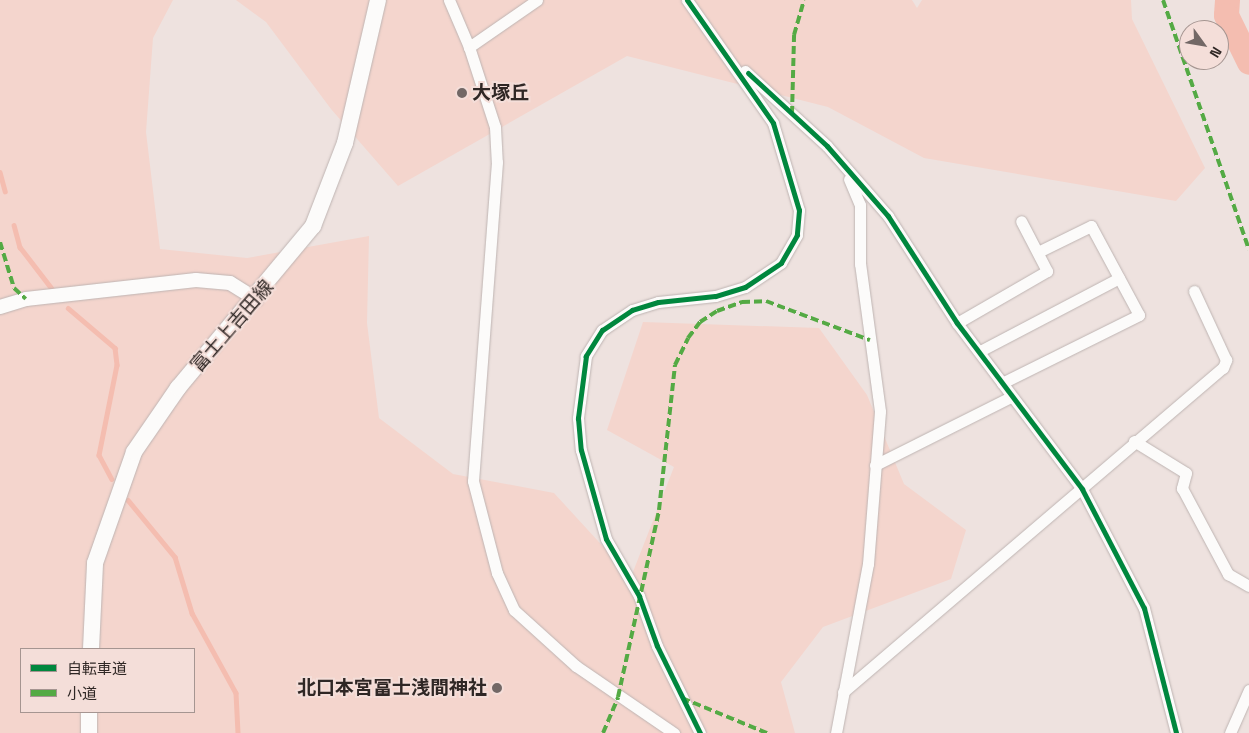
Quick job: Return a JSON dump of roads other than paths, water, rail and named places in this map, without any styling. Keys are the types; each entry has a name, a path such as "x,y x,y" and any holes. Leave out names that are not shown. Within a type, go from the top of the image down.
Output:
{"main road":[{"name":"富士上吉田線","path":"91,648 95,563 134,452 178,388 256,300 313,226 345,143 378,0"},
{"path":"89,713 89,733"}],"street":[{"path":"449,0 469,47 495,127 497,162 473,481 497,573 514,610 546,640 674,733"},
{"path":"469,47 537,0"},
{"path":"687,0 726,53 773,123 799,210 797,236 781,263 745,287 715,296 658,302 632,310 602,330 586,356 578,418 581,450 606,539 639,596 657,646 700,733"},
{"path":"726,53 827,146 846,172 888,216 957,323 980,351 1011,397 1082,489 1144,608 1176,733"},
{"path":"836,733 868,564 880,411 860,264 860,205 846,172"},
{"path":"957,323 1047,271 1021,221"},
{"path":"1002,383 1139,315 1092,226 1038,252"},
{"path":"980,351 1120,278"},
{"path":"0,307 26,299 196,280 230,283 256,300"},
{"path":"843,692 1082,489 1134,441 1223,368 1226,360 1194,291"},
{"path":"876,466 1011,397"},
{"path":"1134,441 1186,473 1182,488 1228,574 1249,586"},
{"path":"1230,733 1249,690"}],"waterway":[{"path":"1227,0 1226,15 1249,62"},
{"path":"0,172 5,191"},
{"path":"14,225 20,247 53,290"},
{"path":"68,308 115,348 117,365 99,455 112,479"},
{"path":"128,500 175,557 192,613 236,693 238,733"}],"place":[{"name":"大塚丘","path":"462,93"},
{"name":"北口本宮冨士浅間神社","path":"497,688"}]}
